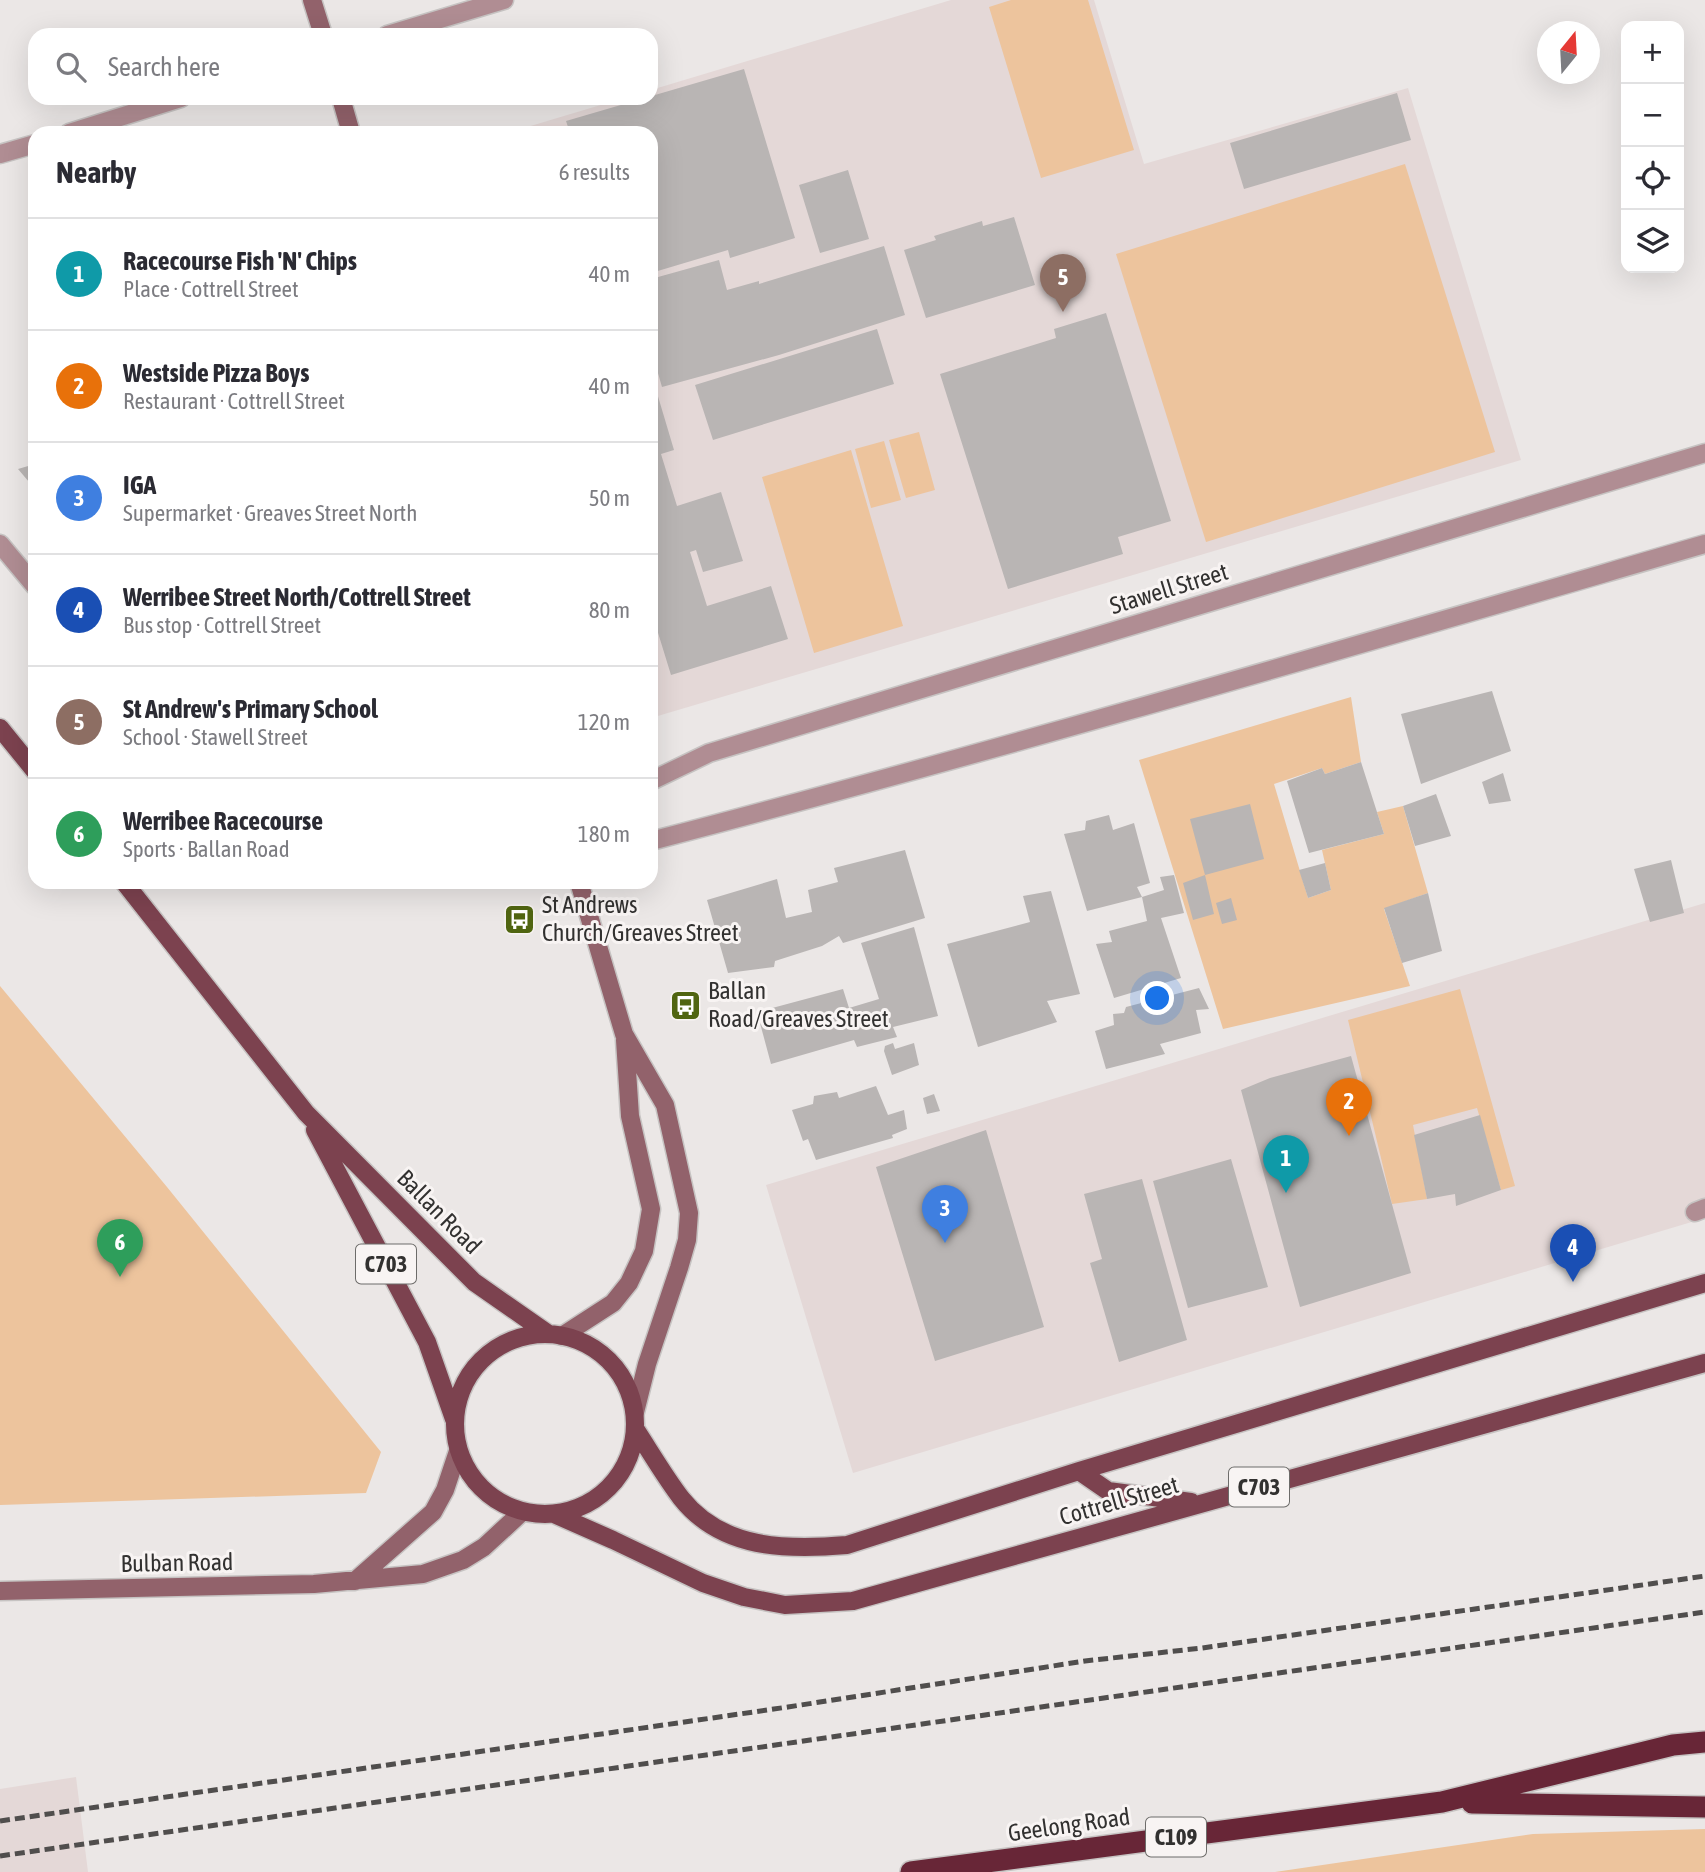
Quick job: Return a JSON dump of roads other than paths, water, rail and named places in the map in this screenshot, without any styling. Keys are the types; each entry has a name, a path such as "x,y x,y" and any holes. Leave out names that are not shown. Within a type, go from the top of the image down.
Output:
{"highway":[{"name":"Geelong Road","path":"911,1872 1442,1802 1673,1745 1705,1742"},
{"name":"Geelong Road","path":"1442,1802 1705,1807"}],"main road":[{"path":"0,728 28,762"},
{"name":"Ballan Road","path":"130,889 306,1113 474,1282 554,1335"},
{"name":"Ballan Road","path":"306,1113 427,1342 454,1419"},
{"name":"Cottrell Street","path":"636,1430 683,1500 708,1523 741,1539 774,1548 809,1549 846,1545 1080,1471 1705,1283"},
{"name":"C703","path":"554,1335 578,1339 606,1357 626,1382 635,1412 636,1430 628,1461 610,1488 584,1506 554,1514 522,1512 491,1496 469,1474 458,1451 454,1419 461,1389 470,1373 491,1351 519,1337 554,1335"},
{"name":"Cottrell Street","path":"554,1514 613,1539 703,1583 744,1597 785,1605 853,1601 1705,1363"},
{"path":"1080,1471 1108,1491 1201,1503"}],"street":[{"path":"312,0 321,28"},
{"path":"410,28 504,0"},
{"path":"91,126 159,105"},
{"path":"343,105 349,126"},
{"path":"0,154 28,146"},
{"name":"Stawell Street","path":"658,777 709,753 1705,453"},
{"path":"0,544 28,578"},
{"path":"658,839 998,749 1705,544"},
{"path":"554,1335 613,1303 629,1283 644,1251 650,1209 630,1116 624,1034 581,889"},
{"path":"624,1034 665,1105 689,1213 687,1240 646,1364 635,1412"},
{"path":"355,1581 433,1512 445,1490 458,1451"},
{"name":"Bulban Road","path":"0,1591 248,1586 355,1581 423,1574 463,1560 484,1547 522,1512"}],"railway":[{"path":"0,1821 788,1707 1085,1661 1202,1648 1705,1576"},
{"path":"0,1856 1705,1612"}],"place":[{"name":"St Andrew's Primary School","path":"1063,312"},
{"name":"St Andrews Church/Greaves Street","path":"519,919"},
{"name":"Ballan Road/Greaves Street","path":"685,1005"},
{"name":"Westside Pizza Boys","path":"1349,1136"},
{"name":"Racecourse Fish 'N' Chips","path":"1286,1193"},
{"name":"IGA","path":"945,1243"},
{"name":"Werribee Racecourse","path":"120,1277"},
{"name":"Werribee Street North/Cottrell Street","path":"1573,1282"}]}
